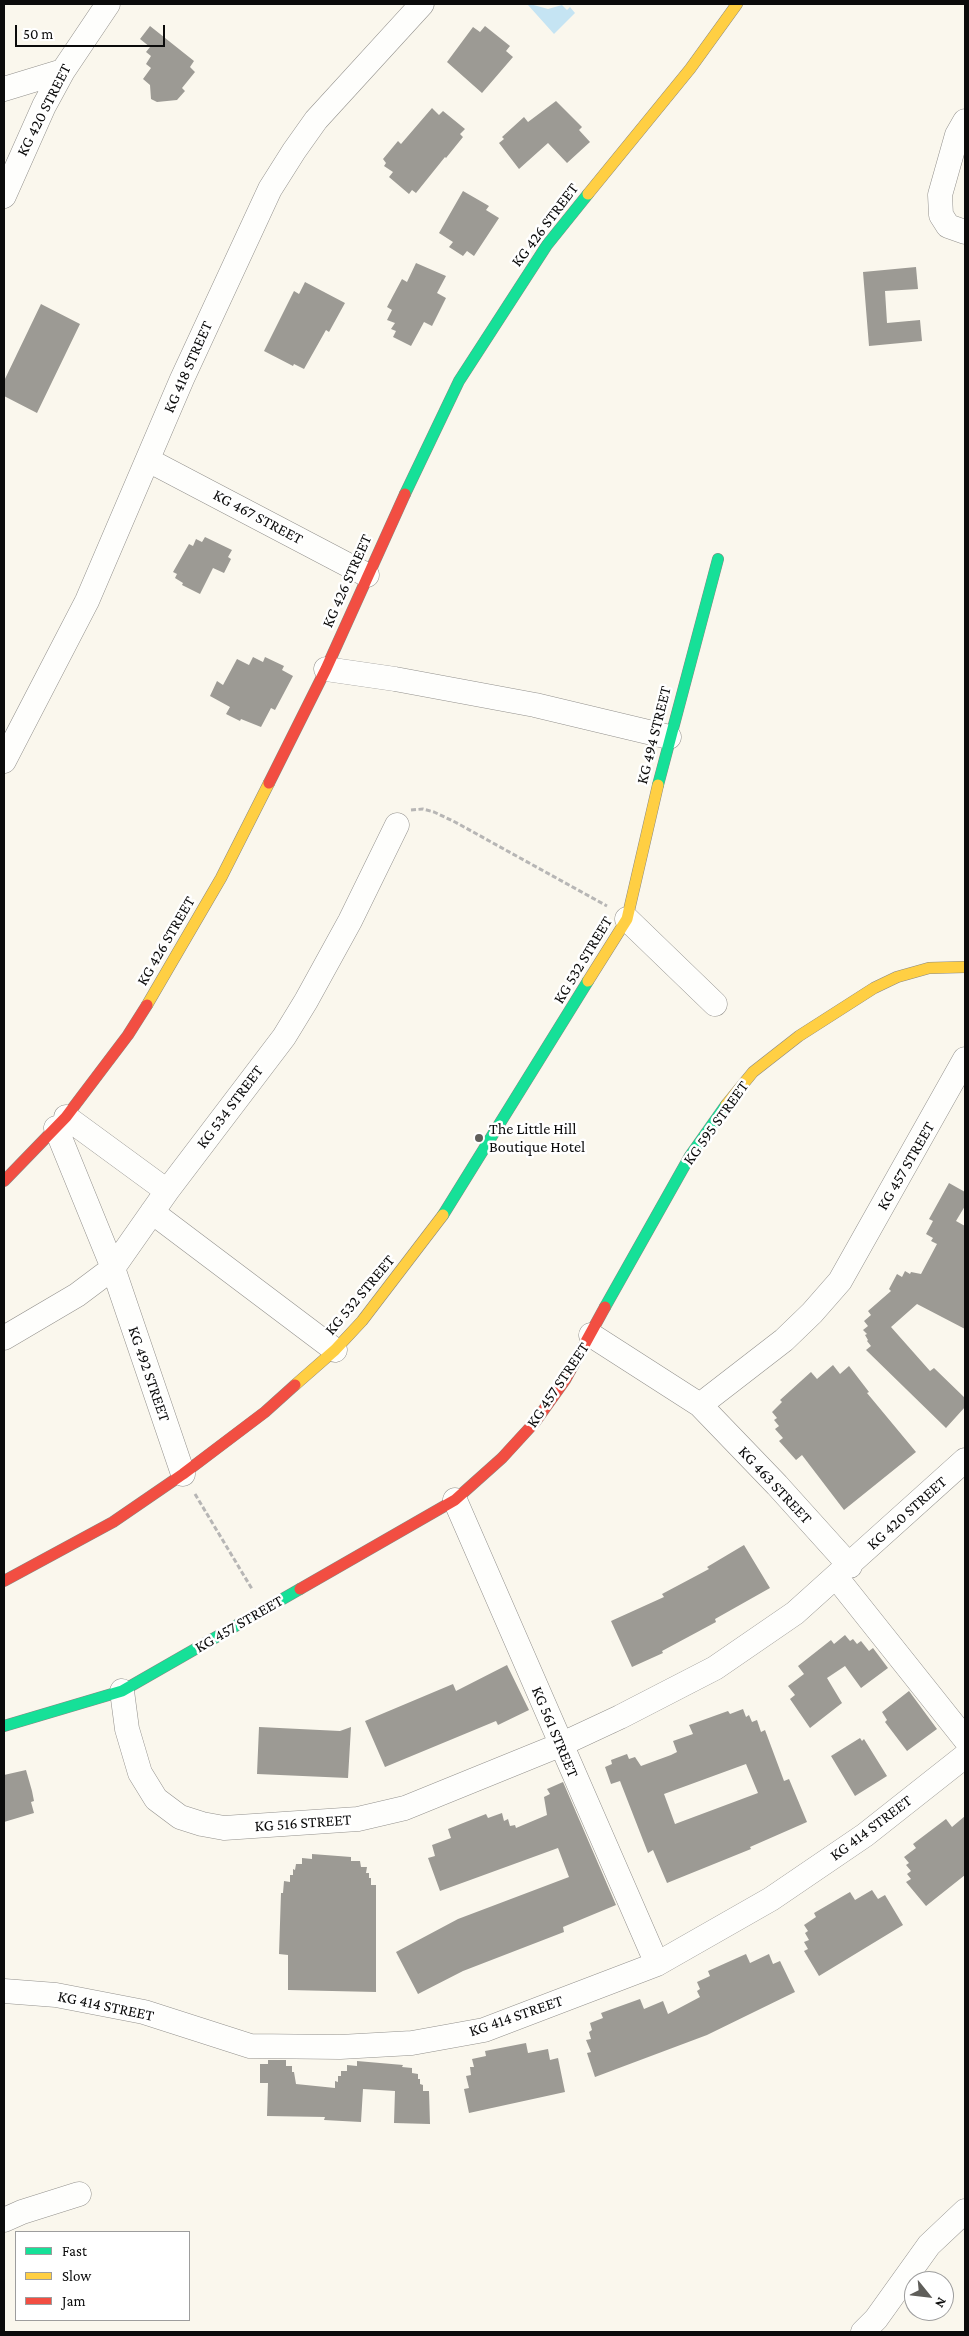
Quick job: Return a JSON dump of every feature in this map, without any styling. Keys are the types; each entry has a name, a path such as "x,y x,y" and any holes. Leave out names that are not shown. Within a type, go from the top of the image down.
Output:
{"street":[{"name":"KG 420 STREET","path":"4,196 44,106 63,71 108,4"},
{"name":"KG 418 STREET","path":"4,761 87,601 186,370 270,189 294,150 316,120 422,4"},
{"name":"KG 426 STREET","path":"4,1181 61,1123 128,1035 221,878 326,669 430,438 459,381 547,245 690,69 737,4"},
{"path":"4,89 63,71"},
{"path":"965,121 957,135 940,195 941,215 948,226 965,232"},
{"name":"KG 467 STREET","path":"148,460 367,575"},
{"name":"KG 494 STREET","path":"627,919 669,737 718,559"},
{"path":"326,669 395,679 525,704 669,737"},
{"name":"KG 534 STREET","path":"4,1338 77,1295 113,1268 167,1191 284,1037 350,921 397,825"},
{"path":"627,919 715,1004"},
{"name":"KG 532 STREET","path":"4,1580 113,1522 184,1474 265,1412 335,1350 362,1321 436,1226 627,919"},
{"name":"KG 595 STREET","path":"591,1334 690,1156 733,1095 753,1072 799,1036 874,988 897,977 929,968 950,966 965,968"},
{"name":"KG 457 STREET","path":"4,1726 122,1690 455,1500 502,1458 535,1422 565,1380 591,1334 700,1405 784,1340 812,1314 840,1281 965,1059"},
{"path":"61,1123 167,1191"},
{"name":"KG 492 STREET","path":"61,1123 184,1474"},
{"path":"152,1212 335,1350"},
{"name":"KG 463 STREET","path":"700,1405 778,1485 965,1739"},
{"name":"KG 420 STREET","path":"560,1744 620,1717 715,1668 795,1613 965,1460"},
{"name":"KG 561 STREET","path":"455,1500 657,1964"},
{"name":"KG 516 STREET","path":"122,1690 131,1746 140,1773 156,1799 180,1817 224,1828 358,1819 405,1808 560,1744"},
{"name":"KG 414 STREET","path":"4,1992 56,1995 144,2012 250,2046 340,2047 412,2043 484,2030 657,1964 778,1894 865,1835 965,1756"},
{"path":"4,2220 22,2212 79,2194"},
{"path":"863,2332 876,2319 929,2245 965,2211"}],"path":[{"path":"397,825 405,814 413,808 434,812 588,894 627,919"},
{"path":"184,1474 265,1610"}],"water":[{"path":"528,5 548,9 562,5 567,10 570,7 575,13 554,34"}],"building":[{"path":"150,26 194,61 190,67 195,72 182,88 185,91 177,100 157,102 151,99 150,85 143,79 151,68 146,64 151,56 146,52 150,47 140,39"},
{"path":"485,26 510,46 506,51 513,57 482,93 447,62 473,27 480,32"},
{"path":"556,101 582,127 579,130 590,142 567,163 548,143 519,169 499,143 504,139 502,137 524,117 528,122"},
{"path":"432,108 439,115 443,111 465,129 460,134 463,137 416,193 412,190 409,194 389,177 393,172 384,166 386,163 383,159 398,141 401,144"},
{"path":"463,191 489,206 486,210 499,218 474,256 467,251 463,256 449,247 453,242 439,233"},
{"path":"416,263 446,276 437,293 446,298 432,326 424,322 411,346 393,337 396,331 391,329 395,323 387,320 392,310 387,307 402,279 407,282"},
{"path":"916,267 918,289 885,291 887,323 920,320 922,341 869,346 863,272"},
{"path":"305,282 345,303 329,332 326,330 304,369 294,364 293,366 264,351 294,291 299,294"},
{"path":"41,304 80,324 37,413 4,396 4,381"},
{"path":"205,537 232,550 228,557 231,559 224,573 213,568 200,594 182,585 183,583 175,578 177,574 173,572 189,544 193,546 196,539 202,542"},
{"path":"253,657 263,662 265,657 284,666 282,670 293,676 275,710 271,708 261,727 241,719 240,721 226,714 230,707 210,696 217,681 223,685 237,659 249,665"},
{"path":"949,1183 965,1192 965,1206 956,1221 965,1226 965,1329 917,1304 891,1327 930,1371 934,1368 965,1398 965,1407 946,1428 866,1350 871,1346 865,1335 867,1334 863,1330 868,1326 864,1321 871,1315 868,1311 891,1291 889,1289 897,1274 902,1277 905,1271 910,1274 911,1272 921,1274 937,1244 931,1241 933,1238 926,1234 933,1221 929,1219"},
{"path":"833,1365 840,1374 849,1366 869,1392 867,1393 916,1452 844,1510 802,1455 796,1460 779,1441 783,1438 775,1429 779,1426 774,1420 777,1418 772,1412 782,1402 780,1400 811,1372 817,1379"},
{"path":"744,1545 770,1588 715,1619 716,1622 662,1651 663,1653 632,1667 611,1621 664,1597 662,1594 709,1569 707,1567"},
{"path":"845,1635 850,1641 853,1639 857,1644 861,1641 869,1651 873,1648 888,1668 861,1688 845,1666 827,1678 842,1703 810,1728 790,1699 795,1695 788,1686 804,1674 798,1666 831,1640 834,1644"},
{"path":"507,1665 529,1710 498,1725 496,1721 385,1767 365,1721 453,1684 456,1691"},
{"path":"909,1691 937,1729 907,1751 885,1722 887,1720 882,1712"},
{"path":"743,1709 746,1717 749,1715 752,1722 757,1720 761,1732 765,1730 784,1781 789,1779 807,1822 750,1847 751,1849 667,1883 653,1850 648,1853 620,1781 611,1784 605,1767 612,1764 611,1760 627,1754 629,1759 635,1757 641,1766 671,1755 677,1752 673,1741 693,1734 689,1725 728,1711 730,1714","holes":["746,1764 758,1793 675,1824 664,1794"]},
{"path":"259,1727 340,1731 351,1727 348,1778 257,1774"},
{"path":"860,1738 862,1741 864,1739 887,1776 855,1796 831,1756"},
{"path":"26,1770 34,1801 31,1802 34,1813 4,1822 4,1775"},
{"path":"563,1782 616,1905 563,1927 564,1932 463,1971 418,1994 396,1952 458,1919 569,1877 558,1848 440,1891 428,1858 435,1856 432,1845 451,1838 448,1829 486,1814 488,1818 502,1813 504,1821 508,1819 510,1826 515,1825 516,1828 547,1815 544,1797 550,1794 547,1789"},
{"path":"965,1816 965,1875 926,1906 906,1882 911,1879 907,1874 911,1871 906,1865 909,1863 904,1857 916,1848 913,1844 946,1819 952,1827"},
{"path":"312,1854 351,1857 351,1861 360,1861 361,1867 367,1867 366,1873 369,1873 371,1885 376,1885 376,1992 288,1990 288,1955 279,1954 281,1893 283,1893 284,1881 290,1882 290,1875 293,1875 293,1869 295,1870 296,1864 302,1864 302,1858 312,1859"},
{"path":"872,1890 878,1899 885,1895 903,1925 819,1976 804,1951 808,1949 804,1942 809,1940 805,1933 808,1931 804,1925 816,1917 814,1913 850,1892 855,1900"},
{"path":"746,1954 750,1963 769,1954 773,1964 780,1961 795,1992 707,2035 595,2077 587,2053 591,2052 586,2040 591,2039 589,2032 592,2030 590,2023 603,2018 601,2013 640,1999 644,2009 663,2001 668,2014 700,1997 697,1991 700,1989 697,1982 710,1976 708,1971"},
{"path":"526,2043 528,2053 548,2049 550,2060 558,2058 565,2092 469,2113 464,2089 469,2088 466,2076 471,2075 470,2067 474,2067 472,2059 486,2056 485,2051"},
{"path":"268,2060 286,2060 286,2066 292,2066 296,2084 335,2088 335,2081 338,2082 338,2076 341,2076 341,2071 347,2071 347,2065 357,2066 357,2061 403,2065 402,2067 412,2068 412,2073 418,2074 420,2084 423,2085 423,2091 429,2091 430,2124 394,2123 395,2091 363,2089 361,2122 324,2120 325,2117 267,2116 268,2083 260,2083 260,2064 268,2064"}],"traffic: fast":[{"path":"405,494 459,381 547,245 588,194"},
{"path":"658,785 718,559"},
{"path":"443,1215 588,981"},
{"path":"605,1307 690,1156 726,1105"},
{"path":"4,1726 122,1691 300,1589"}],"traffic: slow":[{"path":"588,194 690,69 737,4"},
{"path":"147,1005 221,878 269,783"},
{"path":"588,981 627,919 658,785"},
{"path":"726,1105 753,1072 799,1036 874,988 897,977 929,968 965,967"},
{"path":"295,1385 335,1350 362,1321 443,1215"}],"traffic: jam":[{"path":"269,783 326,669 405,494"},
{"path":"4,1181 66,1117 128,1035 147,1005"},
{"path":"300,1589 455,1500 502,1458 535,1422 565,1380 605,1307"},
{"path":"4,1581 113,1522 183,1474 265,1412 295,1385"}],"place":[{"name":"The Little Hill Boutique Hotel","path":"479,1138"}]}
